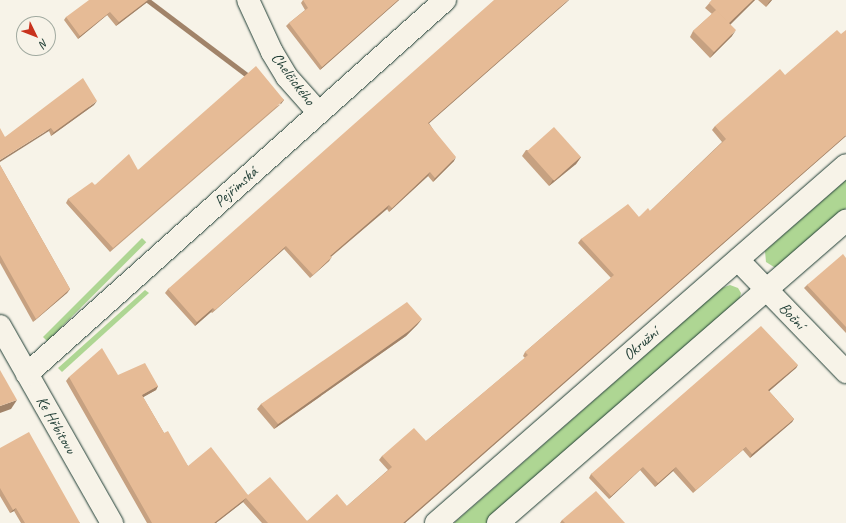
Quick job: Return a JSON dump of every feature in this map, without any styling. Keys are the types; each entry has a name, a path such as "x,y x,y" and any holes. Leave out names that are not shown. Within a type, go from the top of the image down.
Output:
{"street":[{"name":"Chelčického","path":"248,0 272,52 287,76 319,113"},
{"name":"Pejřimská","path":"27,374 445,0"},
{"name":"Okružní","path":"436,523 846,165"},
{"path":"498,523 846,221"},
{"name":"Boční","path":"738,260 846,372"},
{"name":"Ke Hřbitovu","path":"0,326 112,523"}],"green space":[{"path":"846,180 846,208 778,267 774,267 766,262 765,251"},
{"path":"142,238 146,242 47,341 43,337"},
{"path":"730,285 738,288 741,293 739,301 486,523 454,523 722,288"},
{"path":"145,290 149,293 62,372 58,368"}],"building":[{"path":"89,0 148,0 119,22 110,12 80,36 66,17"},
{"path":"303,0 398,0 322,67 289,23 308,8"},
{"path":"494,0 568,0 428,123 456,157 435,178 430,172 392,208 389,205 330,256 332,257 313,275 286,246 215,310 213,308 197,322 168,289"},
{"path":"712,0 753,0 729,23 736,30 714,52 693,31 716,10 709,3"},
{"path":"837,30 841,34 846,30 846,135 403,523 268,523 246,498 214,523 152,523 69,377 102,348 118,375 145,363 158,386 142,395 164,433 168,431 188,466 211,447 248,495 270,477 307,521 337,494 347,506 392,467 382,456 414,428 426,441 528,355 525,352 614,275 581,239 628,204 639,217 648,208 650,211 726,139 715,126 780,69 785,75"},
{"path":"256,66 284,100 113,248 68,199 92,182 95,185 129,154 138,170"},
{"path":"83,78 97,101 54,132 51,128 0,160 0,128 5,137"},
{"path":"554,127 581,157 554,181 527,151"},
{"path":"0,165 70,289 36,319 0,255"},
{"path":"843,254 846,258 846,327 807,285"},
{"path":"407,302 422,319 409,331 278,424 261,404"},
{"path":"761,326 798,365 768,390 794,419 752,454 746,447 696,490 676,467 658,483 643,467 611,496 591,474"},
{"path":"0,370 17,400 0,406"},
{"path":"29,432 80,523 25,523 16,508 13,510 0,488 0,448"},
{"path":"596,491 625,523 565,523 562,520"}]}
